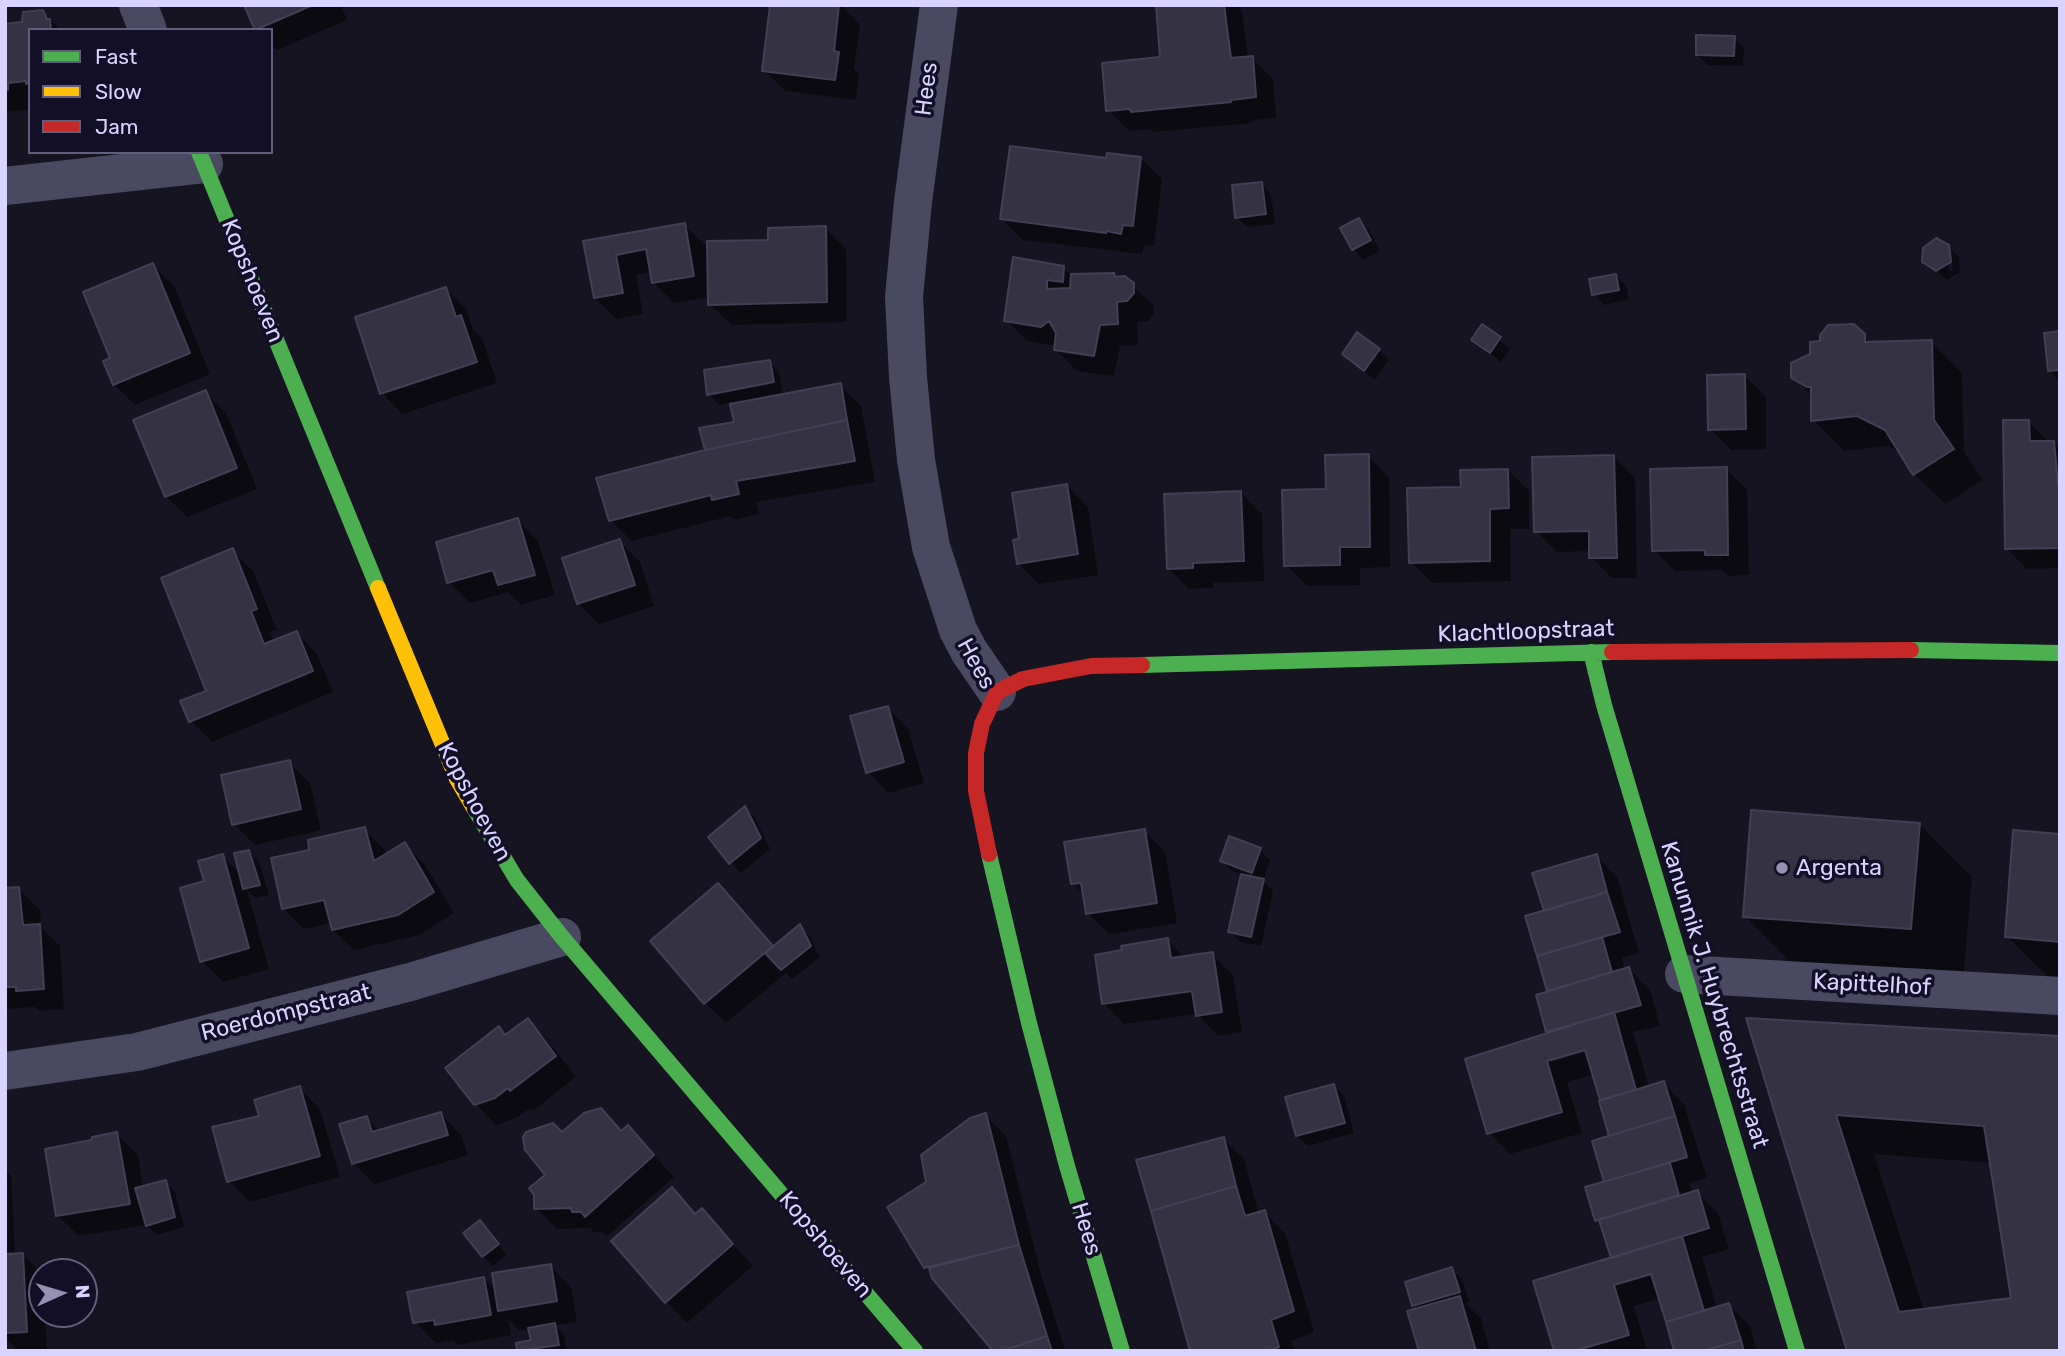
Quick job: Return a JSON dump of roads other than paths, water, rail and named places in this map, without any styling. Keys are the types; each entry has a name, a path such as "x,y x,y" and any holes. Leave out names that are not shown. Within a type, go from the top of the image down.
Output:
{"street":[{"path":"138,5 147,28"},
{"name":"Hees","path":"939,5 913,202 904,297 916,460 931,547 958,630 997,692 982,723 976,753 976,791 983,829 1035,1049 1122,1351"},
{"path":"5,186 202,158"},
{"name":"Kopshoeven","path":"202,158 457,779 517,880 562,937 915,1351"},
{"name":"Klachtloopstraat","path":"997,692 1023,679 1091,666 1591,652 1885,649 2060,653"},
{"name":"Kanunnik J. Huybrechtsstraat","path":"1591,652 1797,1351"},
{"name":"Roerdompstraat","path":"5,1071 137,1052 410,982 562,937"},
{"name":"Kapittelhof","path":"1684,974 2060,996"}],"place":[{"name":"Argenta","path":"1782,868"}]}
